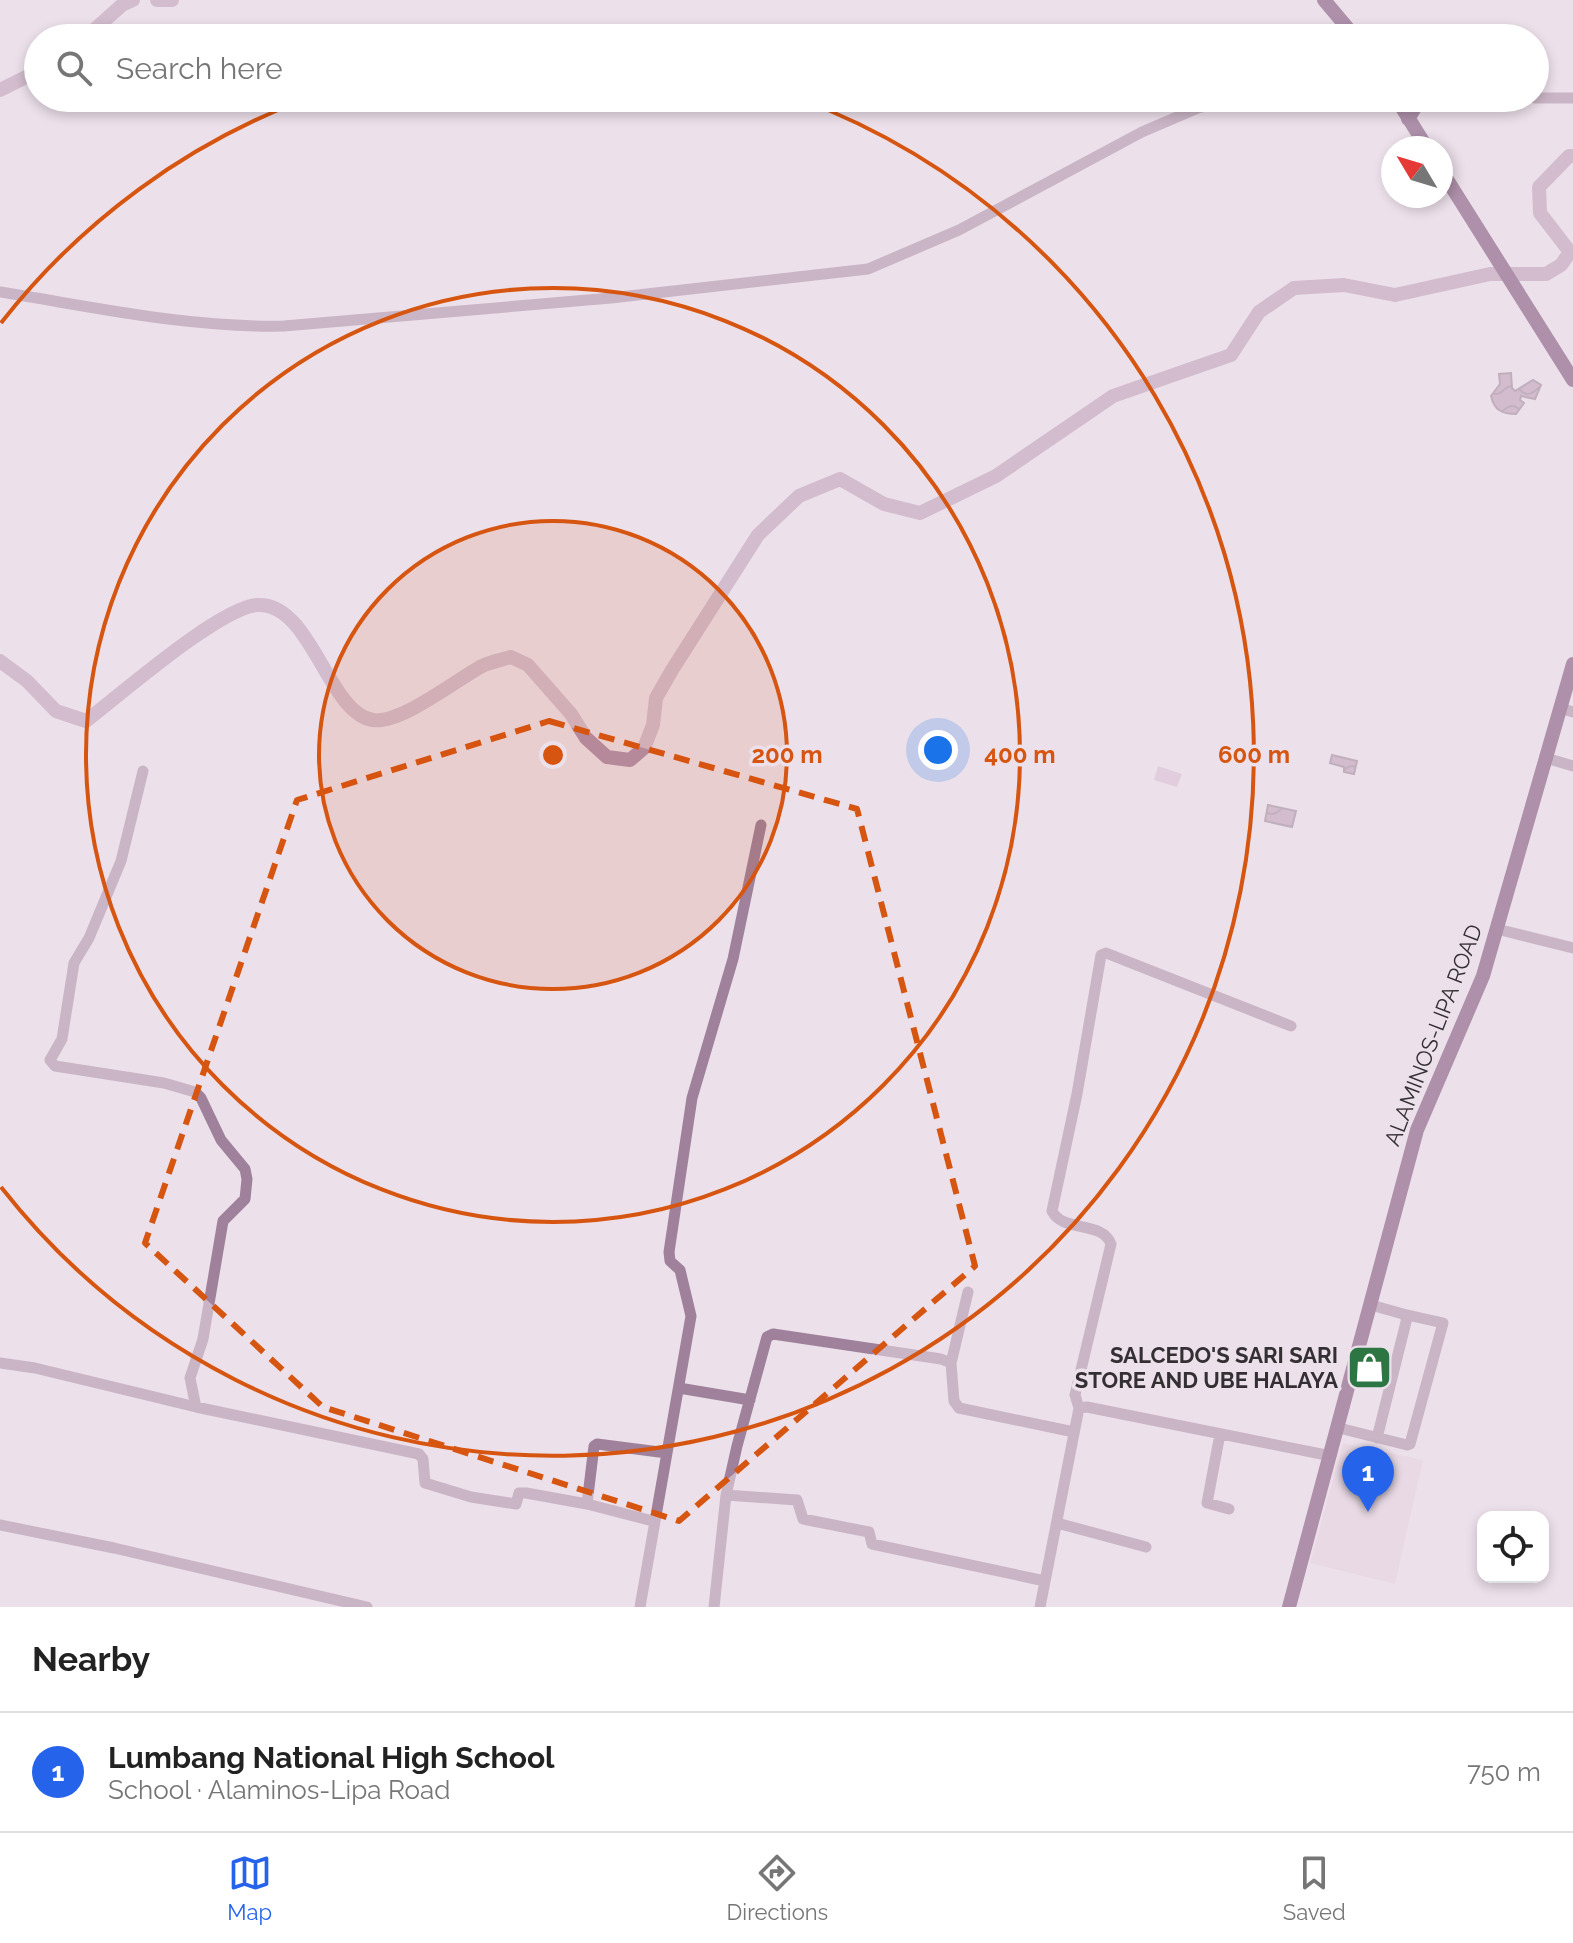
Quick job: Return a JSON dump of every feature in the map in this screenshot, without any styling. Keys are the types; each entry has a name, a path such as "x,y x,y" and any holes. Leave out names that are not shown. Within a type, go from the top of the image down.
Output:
{"main road":[{"path":"1324,0 1344,24"},
{"path":"1404,112 1419,136"},
{"path":"1408,119 1412,112"},
{"path":"1453,189 1573,380"},
{"name":"ALAMINOS-LIPA ROAD","path":"1289,1607 1417,1130 1483,976 1546,758 1566,710 1573,664"}],"street":[{"path":"1549,98 1573,98"},
{"path":"0,292 177,321 239,327 284,326 611,298 868,269 959,230 1142,132 1189,112"},
{"path":"1546,758 1573,766"},
{"path":"143,771 117,872 101,903 89,938 74,963 62,1039 50,1060 55,1066 164,1083 195,1092 201,1098 221,1140 245,1169 245,1199 223,1221 203,1339 190,1378 196,1407"},
{"path":"640,1607 691,1316 680,1270 670,1261 669,1252 681,1162 692,1098 733,959 761,825"},
{"path":"1497,929 1573,948"},
{"path":"1040,1607 1079,1408 1075,1395 1111,1244 1103,1233 1060,1221 1052,1211 1077,1094 1101,955 1106,953 1291,1026"},
{"path":"968,1292 951,1363 954,1401 959,1408 1074,1432"},
{"path":"1339,1428 1409,1445 1443,1323 1371,1305"},
{"path":"1377,1438 1407,1318 1403,1314"},
{"path":"714,1607 726,1495 767,1337 773,1334 951,1363"},
{"path":"0,1363 419,1454 423,1459 425,1483 471,1497 516,1504 519,1493 526,1493 653,1521"},
{"path":"679,1388 750,1400"},
{"path":"1079,1408 1087,1407 1331,1456"},
{"path":"1220,1434 1207,1503 1229,1509"},
{"path":"587,1504 594,1446 597,1444 667,1453"},
{"path":"726,1495 797,1500 803,1519 869,1532 872,1544 1045,1581"},
{"path":"1057,1523 1146,1547"},
{"path":"0,1525 367,1607"}],"highlighted area":[{"path":"549,721 857,809 975,1266 679,1521 323,1407 145,1243 297,800"}],"shaded area":[{"path":"1158,766 1182,774 1177,787 1154,780"},
{"path":"1343,1443 1423,1460 1395,1584 1310,1563"}],"water":[{"path":"1511,373 1515,391 1533,380 1541,385 1535,399 1521,396 1520,400 1524,403 1516,414 1499,410 1491,396 1500,384 1499,374"},
{"path":"1332,755 1357,761 1354,774 1330,763"},
{"path":"1268,805 1296,811 1292,827 1265,821"}],"waterway":[{"path":"101,24 122,5 133,0"},
{"path":"157,0 172,0"},
{"path":"0,90 24,78"},
{"path":"0,661 27,681 56,711 86,721 195,636 240,610 257,605 276,609 292,620 343,699 357,713 373,720 398,715 482,666 511,657 528,665 571,714 586,738 607,757 630,760 644,748 653,725 656,698 758,535 799,496 840,479 884,504 920,513 996,476 1113,396 1231,355 1259,312 1294,288 1344,285 1395,295 1490,274 1546,274 1561,265 1570,252 1540,213 1539,187 1569,156 1573,156"}],"place":[{"name":"SALCEDO'S SARI SARI STORE AND UBE HALAYA","path":"1369,1368"},
{"name":"Lumbang National High School","path":"1368,1512"}]}
